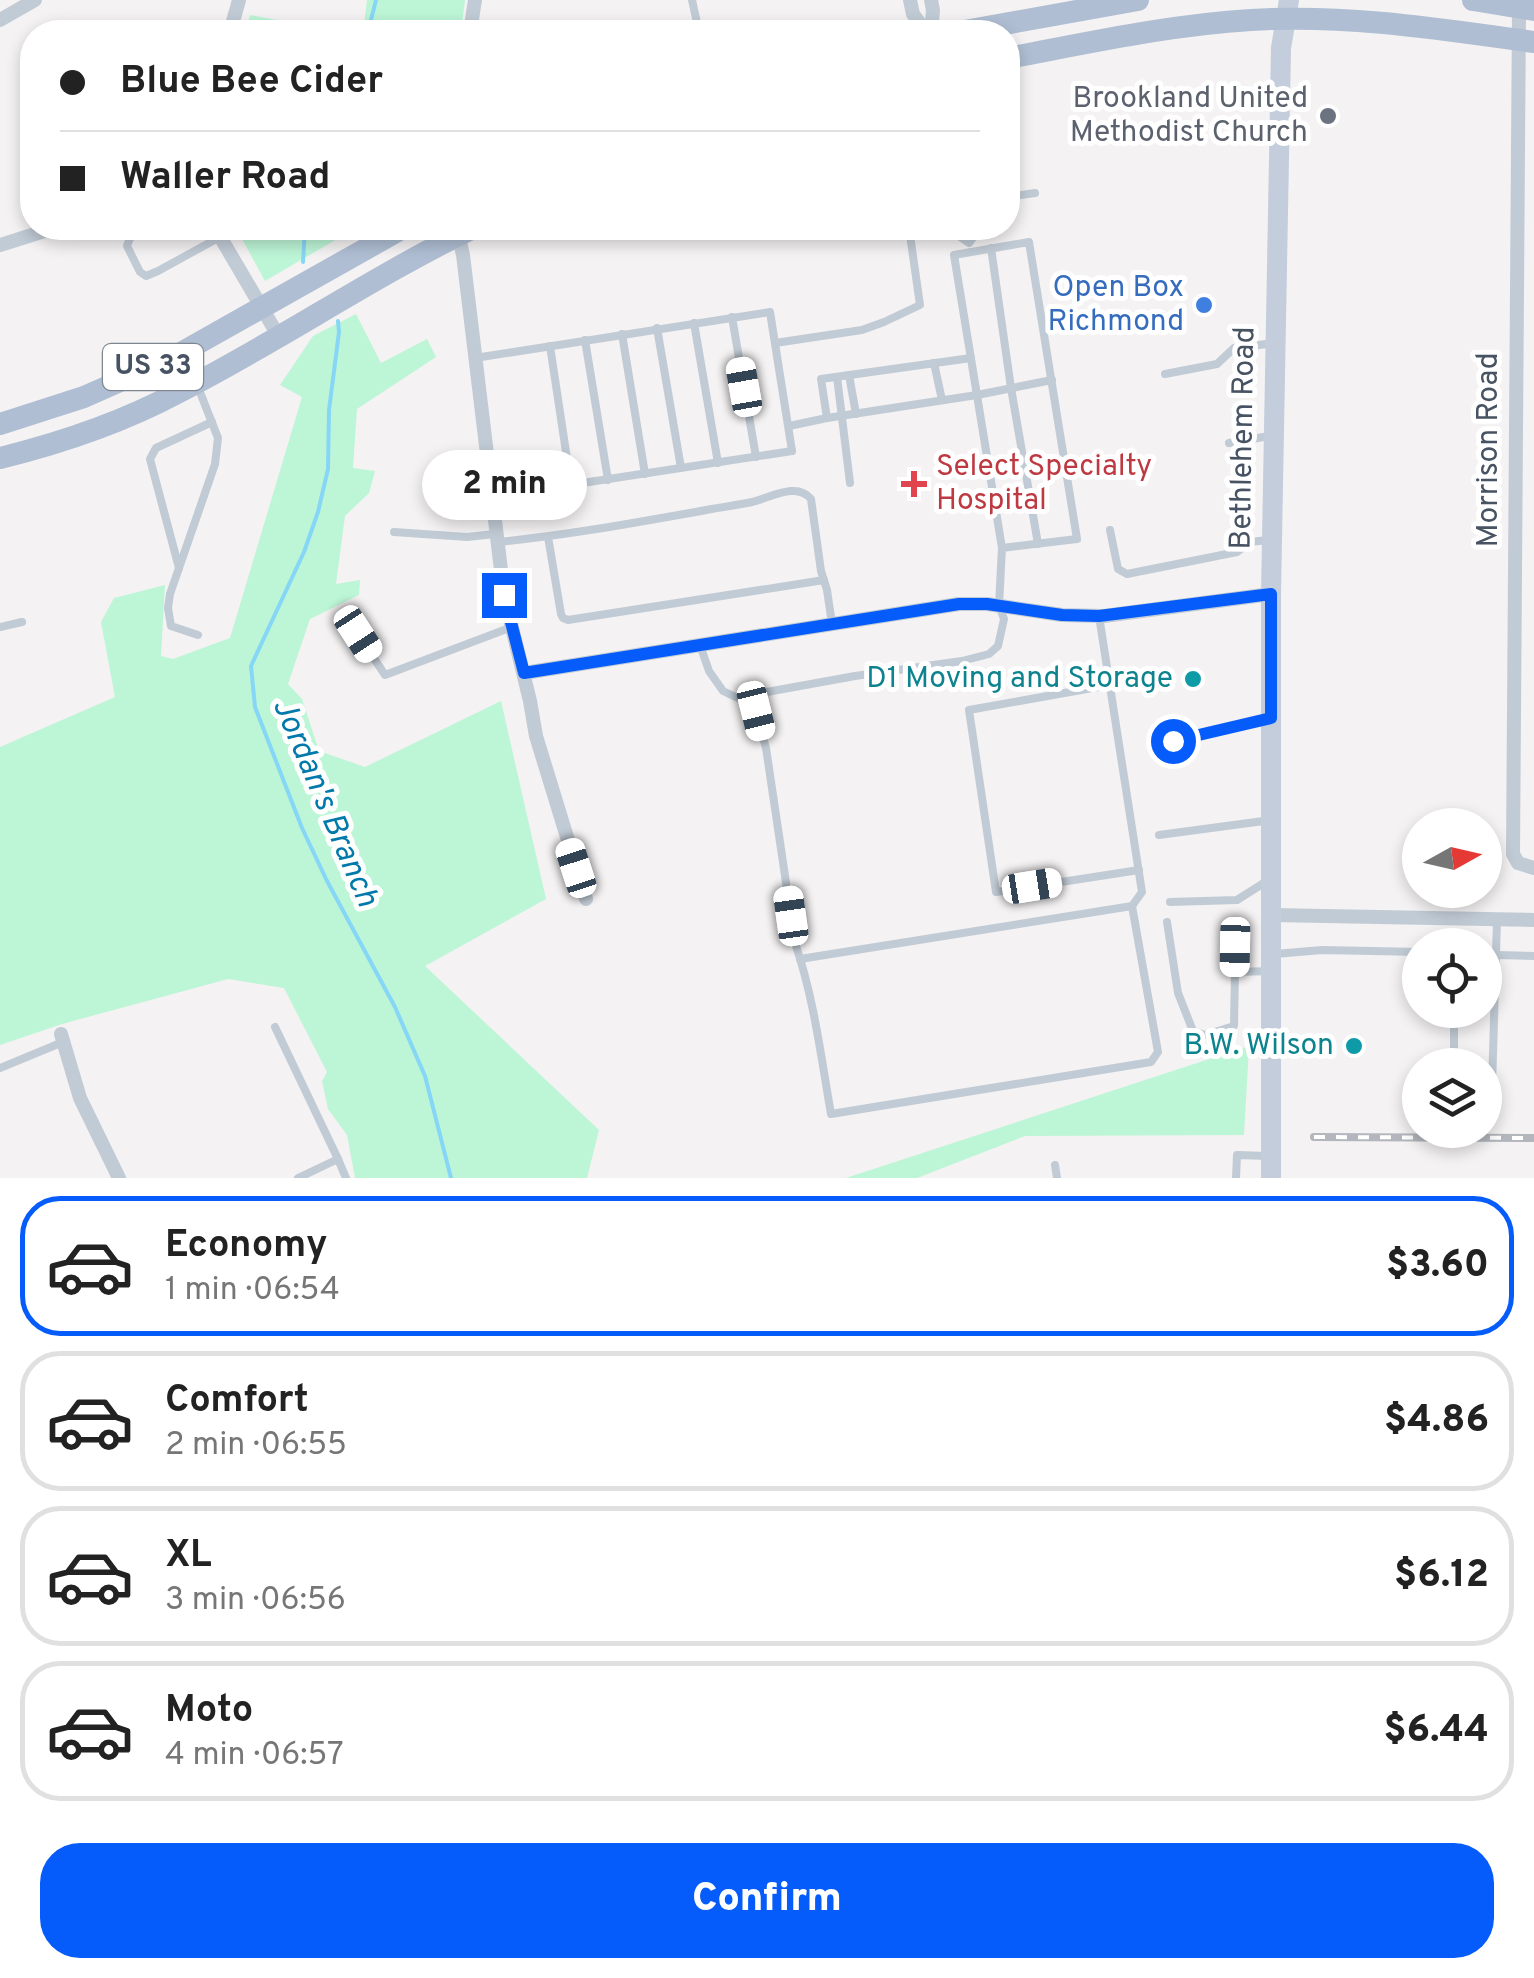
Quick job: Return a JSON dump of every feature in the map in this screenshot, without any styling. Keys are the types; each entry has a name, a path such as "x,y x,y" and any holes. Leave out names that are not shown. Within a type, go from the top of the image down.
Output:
{"main road":[{"path":"1020,21 1138,0"},
{"path":"1473,0 1527,9"},
{"path":"1020,56 1287,9 1526,41"},
{"name":"US 33","path":"0,424 128,379 172,358 382,240"},
{"name":"US 33","path":"0,458 114,422 196,383 446,240"}],"street":[{"path":"0,20 34,0"},
{"name":"Bethlehem Road","path":"1271,1178 1271,594 1281,48 1287,9"},
{"name":"Morrison Road","path":"1527,9 1512,854 1518,863 1534,868"},
{"path":"222,240 279,337"},
{"path":"463,240 504,595 546,775 586,898"},
{"path":"524,673 959,604 1099,616 1271,594"},
{"path":"1270,915 1534,920"},
{"path":"62,1038 80,1098 119,1178"}],"lane":[{"path":"1020,195 1035,192"},
{"path":"129,240 127,246 146,276 205,240"},
{"path":"775,342 862,330 920,305 912,240"},
{"path":"963,240 970,247"},
{"path":"970,247 973,240"},
{"path":"737,698 962,661 989,654 998,646 1004,619 999,606 1002,548 954,255 970,247 1029,242 1077,539 1002,548"},
{"path":"991,248 1010,388 1038,544"},
{"path":"475,358 770,312 792,451 491,497"},
{"path":"732,317 756,457"},
{"path":"694,323 718,463"},
{"path":"658,328 681,468"},
{"path":"622,334 645,474"},
{"path":"585,340 608,480"},
{"path":"1165,374 1217,364 1234,348 1275,343"},
{"path":"550,346 572,485"},
{"path":"827,418 821,379 970,358"},
{"path":"934,363 942,400"},
{"path":"849,375 856,414"},
{"path":"836,377 850,483"},
{"path":"789,426 1052,380"},
{"path":"196,383 218,438 215,464 168,608 170,626 198,635"},
{"path":"179,568 150,458 156,448 212,422"},
{"path":"1229,443 1274,435"},
{"path":"394,532 548,537 756,502 798,490 811,498 832,624"},
{"path":"1110,530 1118,569 1127,574 1237,552 1250,542 1272,540"},
{"path":"548,537 560,614 568,620 824,580"},
{"path":"800,958 1132,906 1142,892 1099,616"},
{"path":"0,627 22,622"},
{"path":"358,634 385,676 512,627"},
{"path":"700,645 722,692 756,711 766,748 795,943 812,1006 831,1114 1150,1062 1158,1052 1132,906"},
{"path":"1110,685 970,710 996,892 1139,870"},
{"path":"1173,741 1271,718"},
{"path":"1159,835 1271,820"},
{"path":"1170,902 1236,900 1271,878"},
{"path":"1497,920 1497,928"},
{"path":"1167,922 1178,993 1193,1031 1206,1035 1234,1026 1235,922"},
{"path":"1234,972 1322,950 1402,952"},
{"path":"1502,955 1534,956"},
{"path":"275,1026 346,1178"},
{"path":"0,1068 62,1038"},
{"path":"1236,1178 1238,1155 1271,1156"},
{"path":"298,1178 338,1158"},
{"path":"1055,1164 1057,1178"}],"green space":[{"path":"367,0 465,0 462,20 364,20"},
{"path":"250,15 277,20 249,20"},
{"path":"243,240 335,240 265,281"},
{"path":"356,314 381,363 427,339 436,357 357,409 353,468 375,471 369,493 345,516 336,584 360,580 359,595 310,619 288,684 302,699 319,751 365,767 501,701 546,899 425,966 599,1130 587,1178 355,1178 347,1135 328,1109 322,1081 327,1072 284,988 228,979 0,1045 0,747 115,697 101,622 114,598 165,585 161,656 173,659 230,638 302,397 280,385 313,336"},
{"path":"1249,1046 1244,1135 1025,1136 917,1178 846,1178"}],"waterway":[{"name":"Jordan's Branch","path":"371,20 376,0"},
{"name":"Jordan's Branch","path":"303,262 304,240"},
{"name":"Jordan's Branch","path":"338,321 328,469 304,552 251,666 255,707 302,828 395,1007 425,1076 451,1178"}],"railway":[{"path":"1314,1137 1534,1138"}],"place":[{"name":"Brookland United Methodist Church","path":"1328,116"},
{"name":"Open Box Richmond","path":"1204,305"},
{"name":"Select Specialty Hospital","path":"914,484"},
{"name":"D1 Moving and Storage","path":"1193,679"},
{"name":"B.W. Wilson","path":"1354,1046"}],"route":[{"path":"504,595 524,673 959,604 1099,616 1271,594 1271,718 1173,741"}]}
